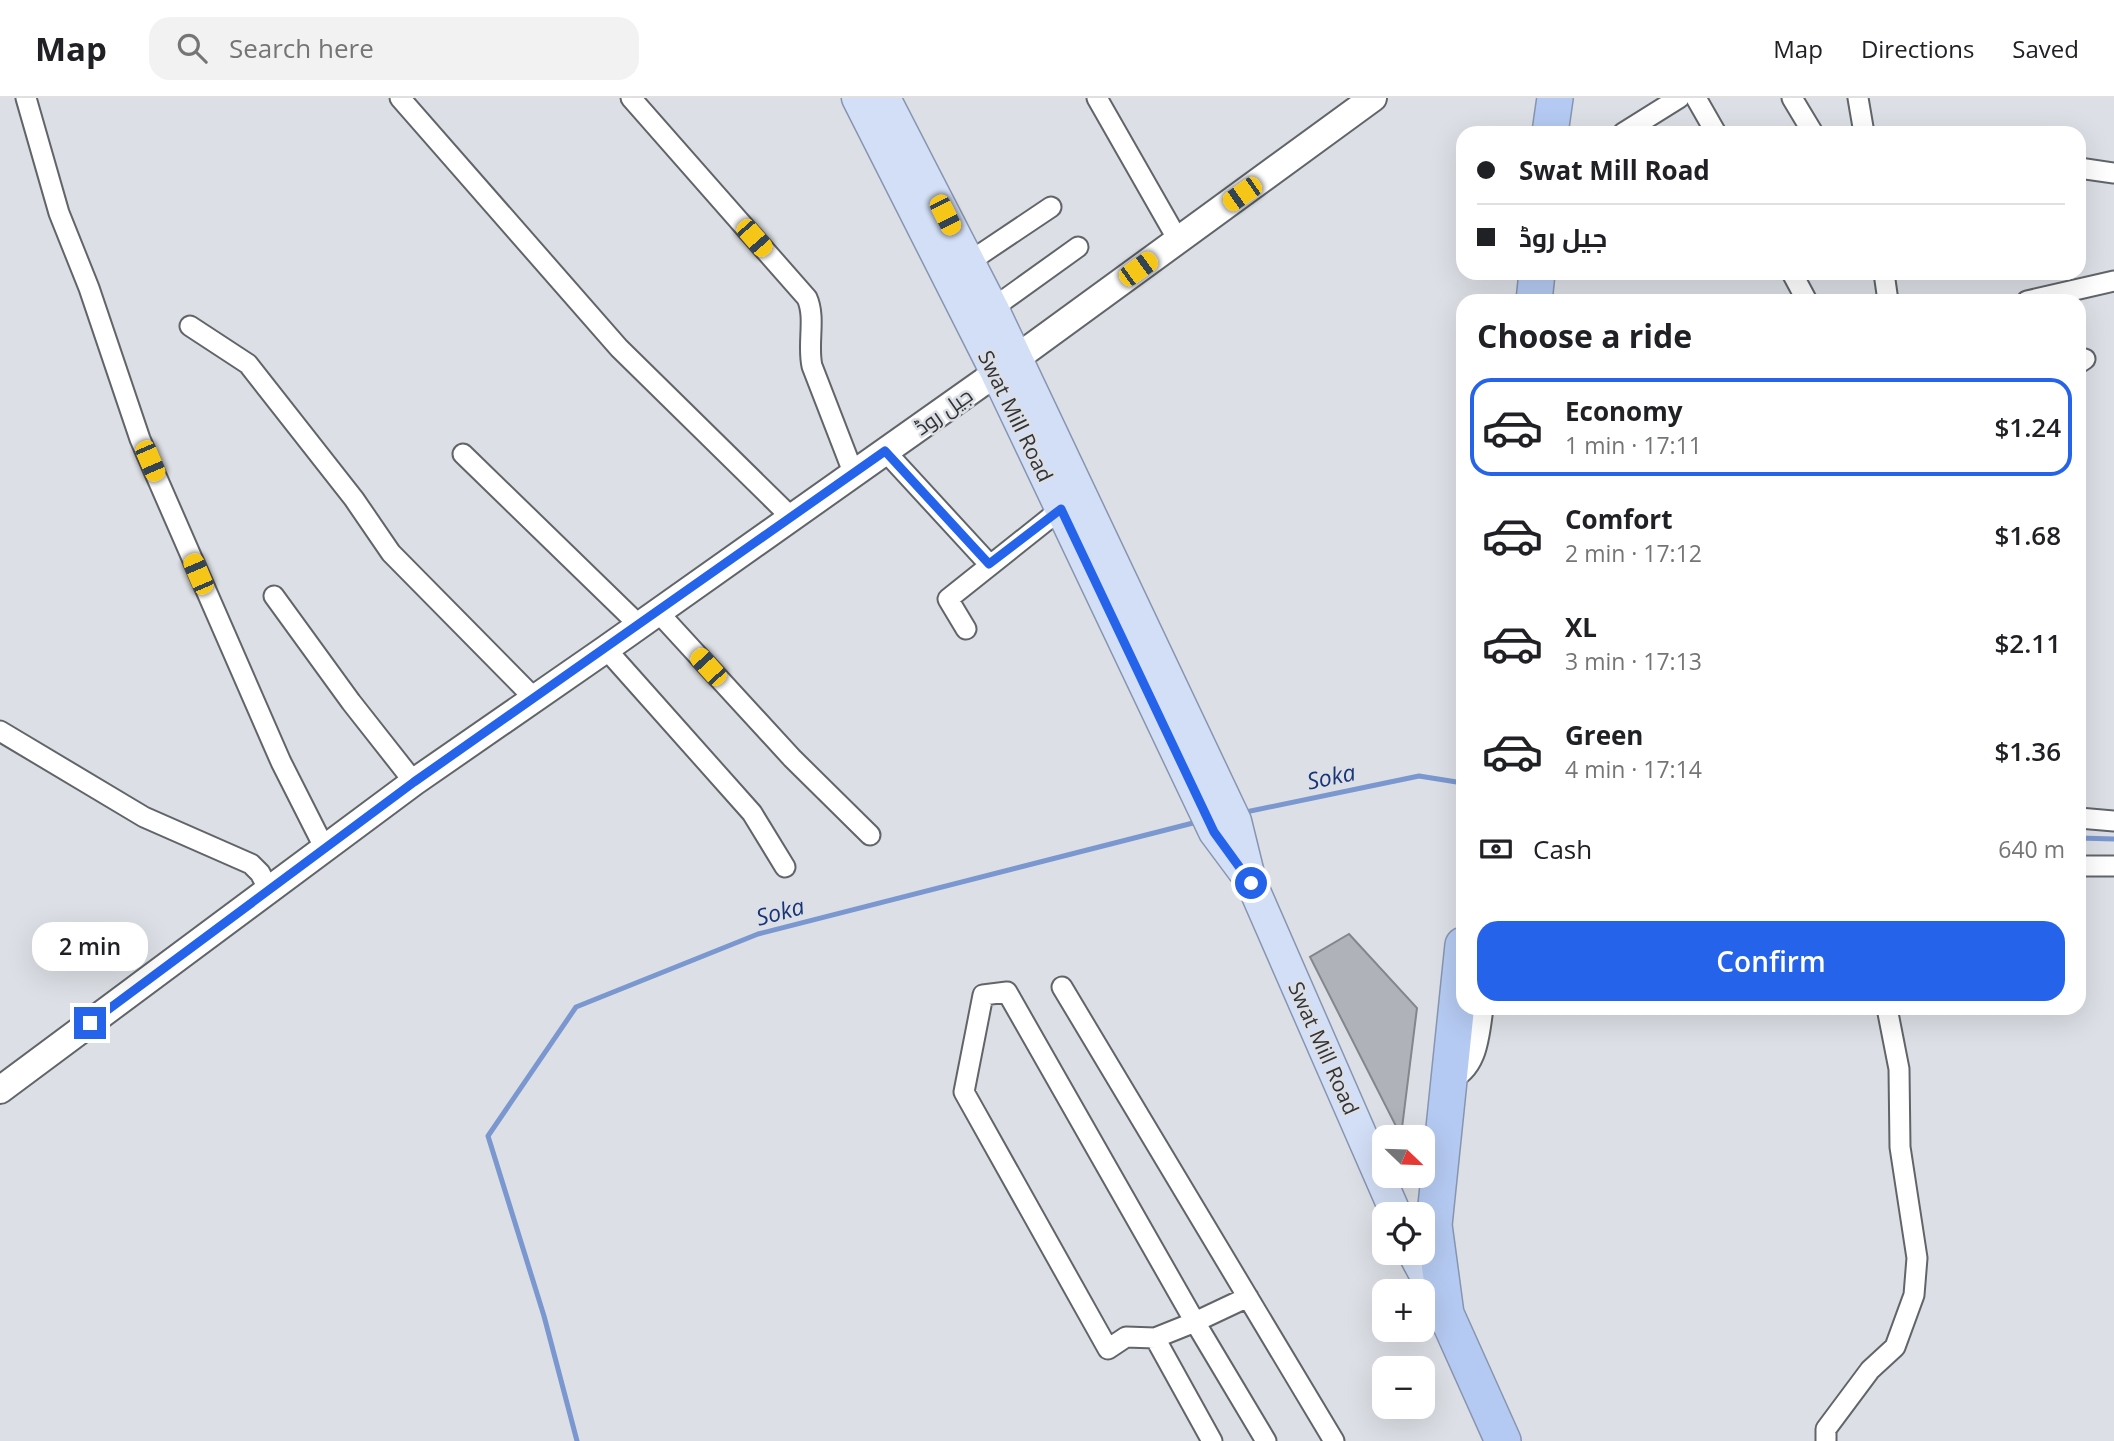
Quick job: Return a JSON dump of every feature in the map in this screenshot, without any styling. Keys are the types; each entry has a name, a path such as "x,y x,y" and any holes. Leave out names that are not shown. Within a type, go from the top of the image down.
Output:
{"highway":[{"path":"1551,126 1555,98"},
{"path":"1456,1005 1434,1225 1446,1314 1503,1441"}],"main road":[{"name":"Swat Mill Road","path":"860,100 969,262 993,309 1006,366 1061,509 1195,763"},
{"name":"Swat Mill Road","path":"860,100 1006,366 1195,763 1214,832 1251,883 1391,1202"},
{"path":"1419,1265 1446,1314"}],"street":[{"path":"27,98 59,213 89,288 140,439 281,762 325,849"},
{"path":"400,98 619,348 791,517"},
{"path":"631,98 807,298 811,310 809,356 853,472"},
{"path":"1097,98 1178,240"},
{"name":"جیل روڈ","path":"0,1090 414,782 1006,366 1373,98"},
{"path":"1634,126 1679,98"},
{"path":"1696,98 1712,126"},
{"path":"1792,98 1810,126"},
{"path":"1858,98 1863,126"},
{"path":"2086,169 2114,173"},
{"path":"969,262 1051,207"},
{"path":"993,309 1077,247"},
{"path":"2057,294 2114,281"},
{"path":"190,326 248,364 346,489 391,552 535,699"},
{"path":"885,451 989,564"},
{"path":"463,454 649,619 870,835"},
{"path":"966,629 948,599 1061,509"},
{"path":"274,596 351,702 414,782"},
{"path":"606,649 752,813 785,867"},
{"path":"0,731 144,817 251,864 260,873 269,890"},
{"path":"2086,819 2114,821"},
{"path":"2086,866 2114,866"},
{"path":"1062,987 1334,1441"},
{"path":"1248,1297 1195,1322 1155,1338 1126,1337 1108,1349 964,1092 983,995 1007,992 1195,1322 1266,1441"},
{"path":"1447,1082 1462,1076 1469,1068 1477,1045 1482,1015"},
{"path":"1826,1441 1826,1429 1870,1370 1895,1347 1914,1295 1917,1258 1900,1147 1899,1069 1888,1015"},
{"path":"1155,1338 1212,1441"}],"building":[{"path":"1349,934 1417,1008 1402,1125 1395,1125 1310,957"}],"waterway":[{"name":"Soka","path":"1241,813 1419,776 1456,782"},
{"name":"Soka","path":"577,1441 544,1316 488,1136 576,1007 758,934 1197,822"},
{"name":"Soka","path":"2086,838 2114,839"}],"route":[{"path":"90,1023 414,782 885,451 989,564 1061,509 1214,832 1251,883"}]}
